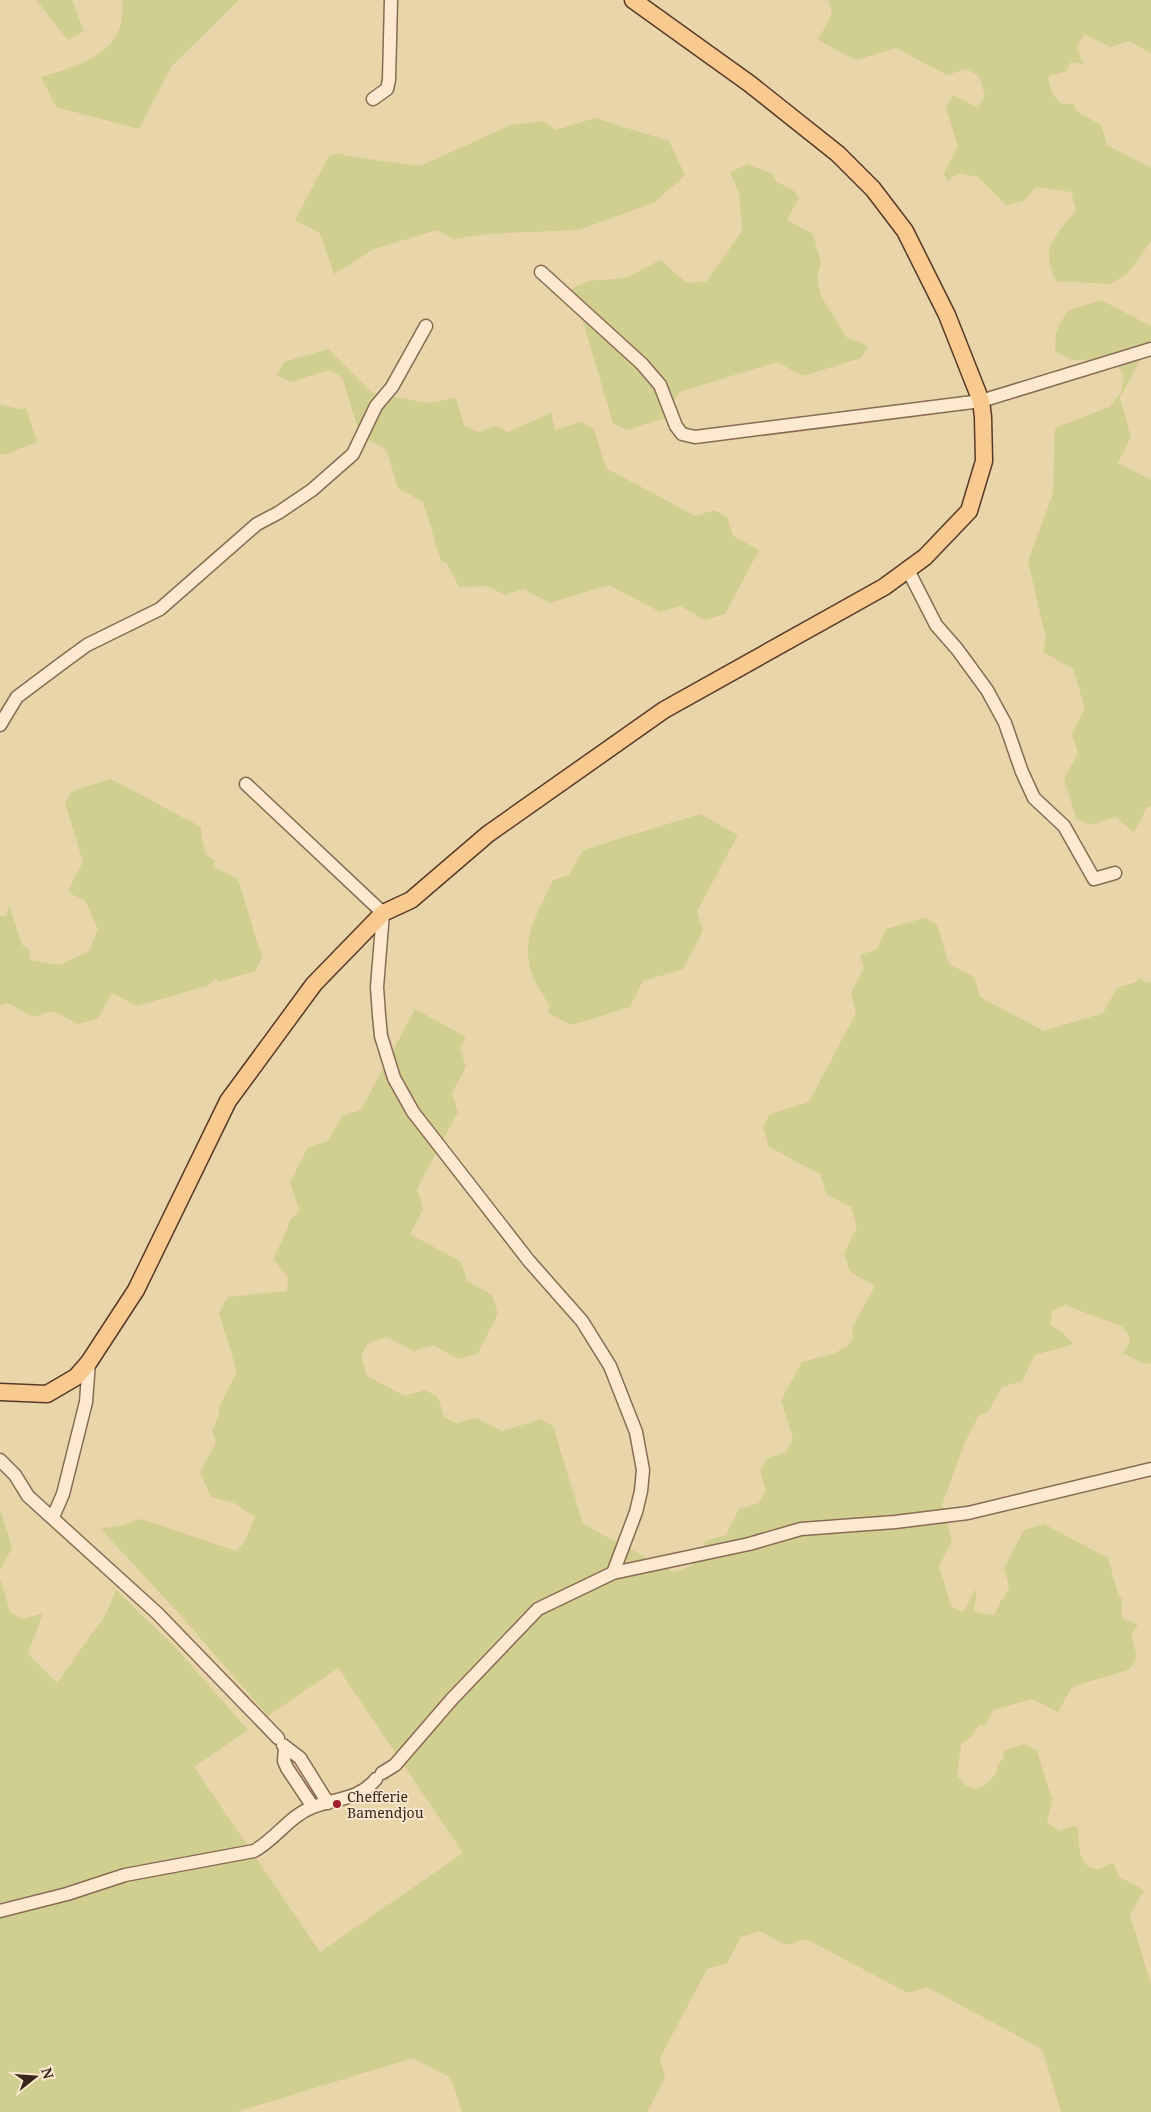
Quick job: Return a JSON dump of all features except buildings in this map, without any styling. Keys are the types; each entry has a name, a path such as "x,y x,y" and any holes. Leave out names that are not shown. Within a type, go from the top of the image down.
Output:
{"main road":[{"path":"0,1392 47,1394 76,1377 89,1362 136,1290 228,1101 314,984 383,913 411,900 488,834 664,710 854,605 908,570 930,552 968,511 984,462 981,400 960,345 925,268 905,231 874,189 838,154 649,5 632,0"}],"street":[{"path":"373,99 387,89 389,80 391,0"},
{"path":"541,272 642,364 660,385 676,426 682,434 695,436 981,400 1151,349"},
{"path":"0,725 18,697 60,664 87,645 160,609 257,524 278,513 312,490 354,454 376,406 392,387 426,326"},
{"path":"908,570 936,625 957,649 987,690 1004,722 1022,772 1034,798 1064,826 1094,879 1115,873"},
{"path":"246,784 383,913 378,987 379,1015 381,1036 394,1078 413,1112 529,1261 582,1321 610,1366 636,1432 642,1461 641,1491 613,1573"},
{"path":"53,1516 63,1494 86,1402 89,1362"},
{"path":"0,1460 15,1475 28,1496 53,1516 157,1614 282,1744 300,1758 328,1803"},
{"path":"0,1911 67,1894 125,1876 254,1851 267,1844 287,1823 313,1806 361,1794 379,1776 396,1765 452,1700 538,1609 613,1573 749,1544 801,1529 895,1522 968,1513 1151,1469"},
{"path":"282,1744 284,1761 287,1768 313,1806"}],"shaded area":[{"path":"0,0 1151,0 1151,2112 0,2112"},
{"path":"36,0 72,0 84,31 68,40"},
{"path":"123,0 239,0 171,67 139,129 56,107 41,77 87,61 107,47 115,38 120,27"},
{"path":"828,0 1151,0 1151,53 1129,41 1110,47 1084,34 1077,47 1083,64 1071,62 1065,72 1051,75 1048,79 1052,93 1061,104 1074,104 1076,111 1101,125 1107,145 1151,168 1151,241 1128,273 1111,284 1056,281 1051,269 1049,250 1056,235 1076,210 1071,192 1036,187 1024,201 1006,205 978,177 959,173 947,181 944,173 958,147 946,108 953,95 978,108 985,96 979,76 966,69 947,75 896,48 856,60 818,40 832,14"},
{"path":"595,118 669,141 685,175 655,202 579,230 486,234 453,239 437,230 374,249 334,274 320,233 295,220 329,156 339,153 346,156 420,166 511,125 543,121 556,130"},
{"path":"748,164 773,174 776,181 794,191 799,198 787,220 813,234 821,262 817,278 821,296 846,337 868,346 861,358 803,376 777,362 679,392 665,418 626,430 613,423 578,305 559,295 588,281 626,278 660,260 687,283 707,281 742,231 739,193 730,172"},
{"path":"1101,300 1151,326 1151,339 1120,398 1131,437 1118,463 1151,480 1151,806 1147,807 1134,833 1116,817 1089,825 1076,818 1064,779 1078,753 1072,734 1085,708 1073,669 1043,652 1046,639 1028,561 1053,494 1055,428 1109,407 1121,393 1124,374 1111,359 1072,360 1055,351 1056,332 1067,311"},
{"path":"328,349 372,393 428,403 456,398 464,425 477,432 496,426 508,432 551,413 555,430 581,422 594,429 606,468 695,516 715,510 727,517 733,536 759,550 725,614 705,620 680,606 660,612 609,585 550,603 524,589 505,595 487,586 459,587 447,564 441,561 423,502 398,488 386,449 360,435 342,377 329,370 290,382 277,375 284,362"},
{"path":"0,405 20,409 26,408 37,442 7,454 0,454"},
{"path":"111,779 201,827 201,836 206,855 215,861 212,866 238,879 262,958 255,971 219,982 216,978 209,985 137,1006 112,993 98,1018 78,1024 53,1011 33,1017 8,1003 0,1005 0,915 6,917 9,905 22,945 29,949 30,960 60,965 89,951 98,929 85,900 71,894 69,888 83,862 65,803 72,791"},
{"path":"700,814 738,835 697,911 703,931 683,969 643,981 630,1007 571,1025 548,1013 550,1007 531,973 528,945 534,922 553,880 569,875 583,850"},
{"path":"924,918 937,924 949,964 974,977 980,997 1044,1031 1103,1013 1117,988 1136,982 1138,978 1151,982 1151,1363 1145,1364 1123,1353 1130,1342 1128,1333 1121,1326 1065,1305 1052,1311 1050,1325 1062,1332 1073,1344 1035,1355 1022,1381 1002,1387 988,1412 979,1415 965,1442 942,1505 952,1541 939,1566 951,1606 963,1612 977,1587 974,1610 978,1613 995,1615 1001,1599 1003,1600 1009,1588 1004,1568 1024,1530 1044,1524 1108,1558 1119,1597 1122,1599 1121,1613 1123,1619 1138,1624 1131,1636 1137,1656 1130,1669 1072,1687 1058,1712 1032,1699 993,1710 985,1726 979,1725 972,1736 961,1745 957,1776 966,1785 974,1789 984,1786 996,1774 998,1765 1003,1758 1004,1750 1025,1744 1037,1751 1052,1799 1047,1823 1060,1831 1073,1826 1078,1827 1079,1847 1083,1860 1087,1865 1099,1869 1114,1863 1118,1876 1144,1890 1130,1915 1151,1984 1151,2112 1061,2112 1042,2049 927,1987 908,1993 806,1939 786,1945 760,1931 741,1937 727,1963 707,1969 660,2058 665,2078 647,2112 462,2112 451,2078 413,2058 236,2112 0,2112 0,1578 10,1612 23,1619 43,1613 28,1654 57,1683 106,1614 116,1590 175,1647 248,1730 194,1767 320,1952 463,1853 338,1668 268,1716 183,1618 100,1528 120,1526 141,1519 236,1551 244,1543 255,1517 234,1503 211,1497 200,1472 216,1443 212,1431 219,1415 219,1407 237,1372 219,1313 228,1297 287,1291 288,1277 273,1259 290,1220 297,1214 299,1209 290,1182 308,1147 328,1141 342,1116 361,1110 415,1009 466,1037 460,1048 466,1067 452,1093 458,1112 417,1189 423,1209 410,1234 461,1262 467,1281 492,1295 498,1314 478,1353 458,1359 433,1345 413,1351 387,1337 368,1343 361,1356 367,1376 405,1396 425,1390 438,1397 444,1417 456,1423 476,1418 502,1431 541,1419 553,1426 583,1524 673,1572 692,1566 706,1541 726,1535 739,1509 759,1503 766,1490 760,1471 767,1458 786,1452 793,1439 781,1400 802,1362 833,1354 848,1346 853,1338 852,1328 875,1286 850,1272 844,1253 857,1227 851,1207 826,1194 820,1174 769,1147 763,1127 770,1114 809,1102 856,1013 851,993 864,968 860,955 877,949 886,929"},
{"path":"0,1508 12,1548 0,1570"}],"place":[{"name":"Chefferie Bamendjou","path":"337,1804"}]}
